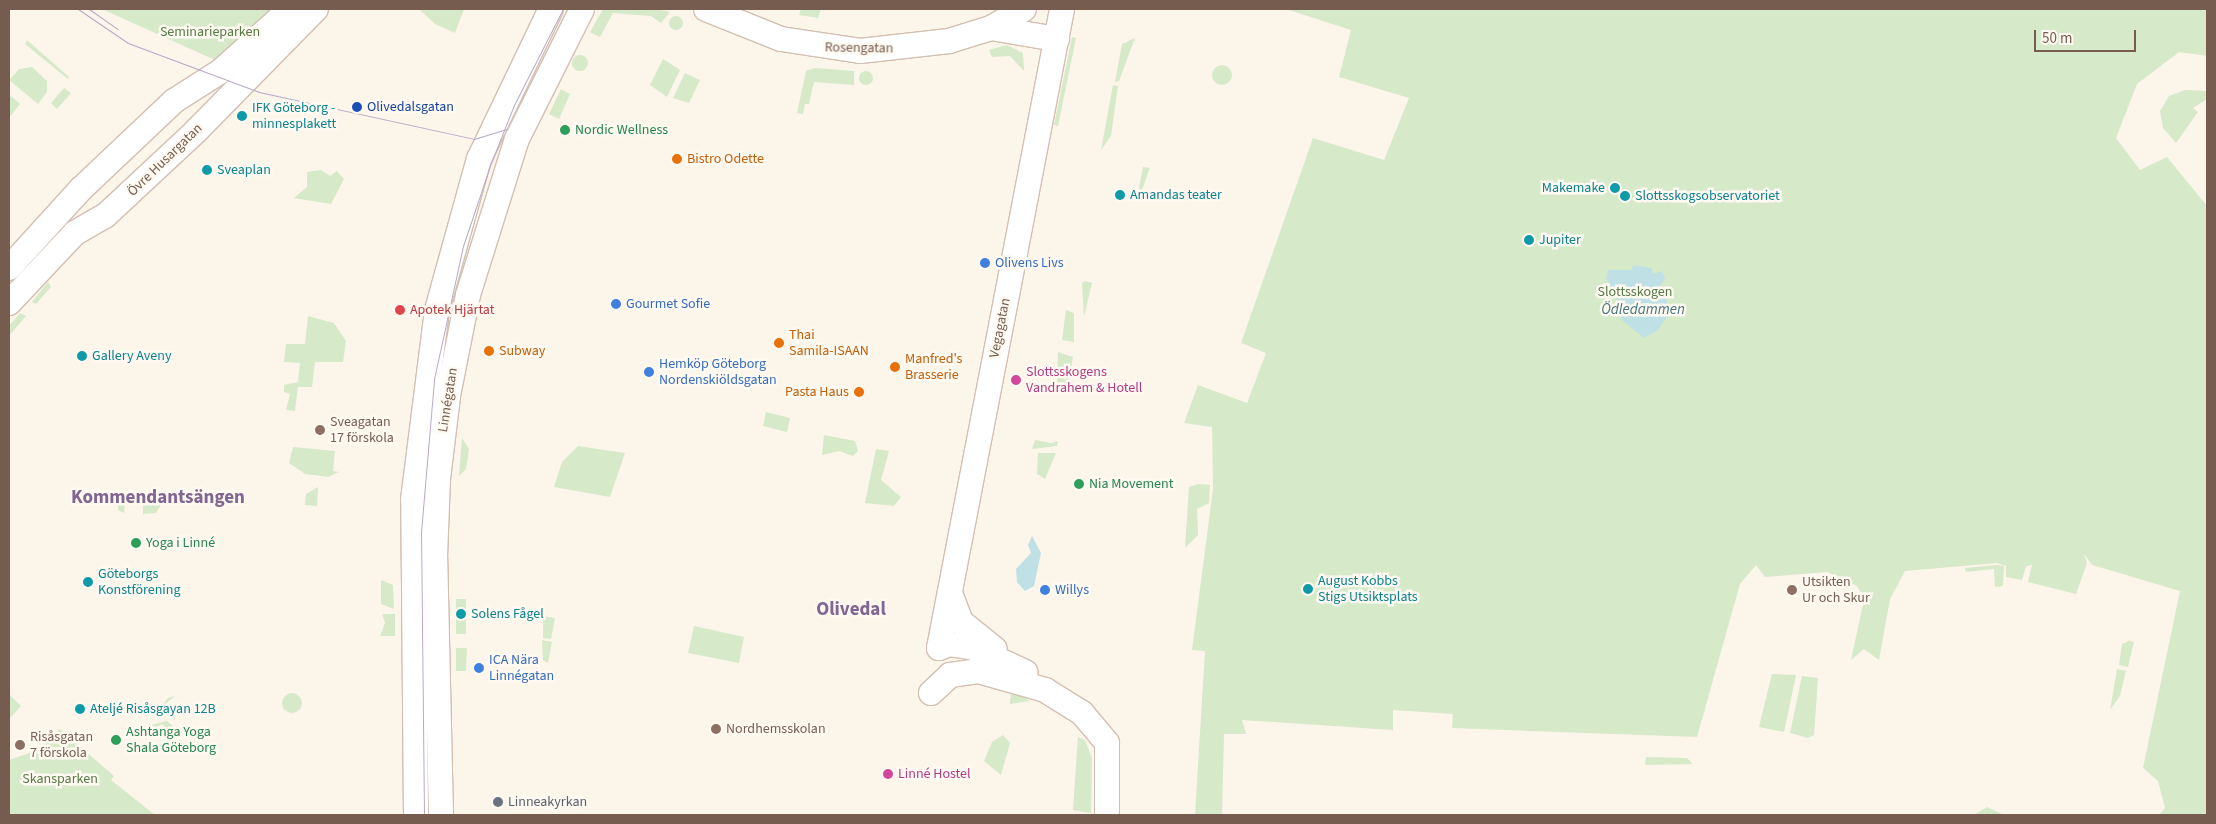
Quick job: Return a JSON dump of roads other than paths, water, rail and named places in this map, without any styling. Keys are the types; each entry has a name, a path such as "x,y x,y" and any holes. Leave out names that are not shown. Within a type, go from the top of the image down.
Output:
{"street":[{"path":"9,268 174,101 221,71 290,9"},
{"name":"Övre Husargatan","path":"9,303 75,233 127,198 316,9"},
{"name":"Linnégatan","path":"416,815 413,500 437,310 479,159 551,9"},
{"name":"Linnégatan","path":"441,815 435,558 438,479 448,396 468,295 517,139 582,9"},
{"name":"Rosengatan","path":"706,9 724,14 800,44 860,51 922,46 991,28 1024,9"},
{"name":"Vegagatan","path":"996,664 962,645 941,645 1062,9"},
{"name":"Rosengatan","path":"991,28 1057,39"},
{"path":"117,158 113,176 127,198"},
{"path":"950,593 961,622 996,664 1051,694 1094,724 1107,743 1107,815"},
{"path":"932,693 950,675 996,664"}],"water":[{"name":"Ödledammen","path":"1633,265 1652,268 1653,274 1662,271 1665,279 1659,287 1667,301 1667,317 1658,330 1644,338 1622,320 1616,295 1606,278 1608,270 1632,270"},
{"path":"1032,536 1041,553 1034,586 1025,591 1017,582 1016,569 1031,553 1028,545"}],"tram line":[{"path":"78,9 128,43 259,92 474,139 506,129"},
{"path":"89,9 118,29"},
{"path":"424,815 421,532 434,379 463,246 491,163 514,105 563,9"}],"place":[{"name":"Olivedalsgatan","path":"357,107"},
{"name":"IFK Göteborg - minnesplakett","path":"242,116"},
{"name":"Nordic Wellness","path":"565,130"},
{"name":"Bistro Odette","path":"677,159"},
{"name":"Sveaplan","path":"207,170"},
{"name":"Makemake","path":"1615,188"},
{"name":"Amandas teater","path":"1120,195"},
{"name":"Slottsskogsobservatoriet","path":"1625,196"},
{"name":"Jupiter","path":"1529,240"},
{"name":"Olivens Livs","path":"985,263"},
{"name":"Gourmet Sofie","path":"616,304"},
{"name":"Apotek Hjärtat","path":"400,310"},
{"name":"Thai Samila-ISAAN","path":"779,343"},
{"name":"Subway","path":"489,351"},
{"name":"Gallery Aveny","path":"82,356"},
{"name":"Manfred's Brasserie","path":"895,367"},
{"name":"Hemköp Göteborg Nordenskiöldsgatan","path":"649,372"},
{"name":"Slottsskogens Vandrahem & Hotell","path":"1016,380"},
{"name":"Pasta Haus","path":"859,392"},
{"name":"Sveagatan 17 förskola","path":"320,430"},
{"name":"Nia Movement","path":"1079,484"},
{"name":"Yoga i Linné","path":"136,543"},
{"name":"Göteborgs Konstförening","path":"88,582"},
{"name":"August Kobbs Stigs Utsiktsplats","path":"1308,589"},
{"name":"Willys","path":"1045,590"},
{"name":"Utsikten Ur och Skur","path":"1792,590"},
{"name":"Solens Fågel","path":"461,614"},
{"name":"ICA Nära Linnégatan","path":"479,668"},
{"name":"Ateljé Risåsgayan 12B","path":"80,709"},
{"name":"Nordhemsskolan","path":"716,729"},
{"name":"Ashtanga Yoga Shala Göteborg","path":"116,740"},
{"name":"Risåsgatan 7 förskola","path":"20,745"},
{"name":"Linné Hostel","path":"888,774"},
{"name":"Linneakyrkan","path":"498,802"}],"district":[{"name":"Kommendantsängen","path":"158,498"},
{"name":"Olivedal","path":"851,610"}],"park label":[{"name":"Seminarieparken","path":"210,32"},
{"name":"Slottsskogen","path":"1635,292"},
{"name":"Skansparken","path":"60,779"}]}
